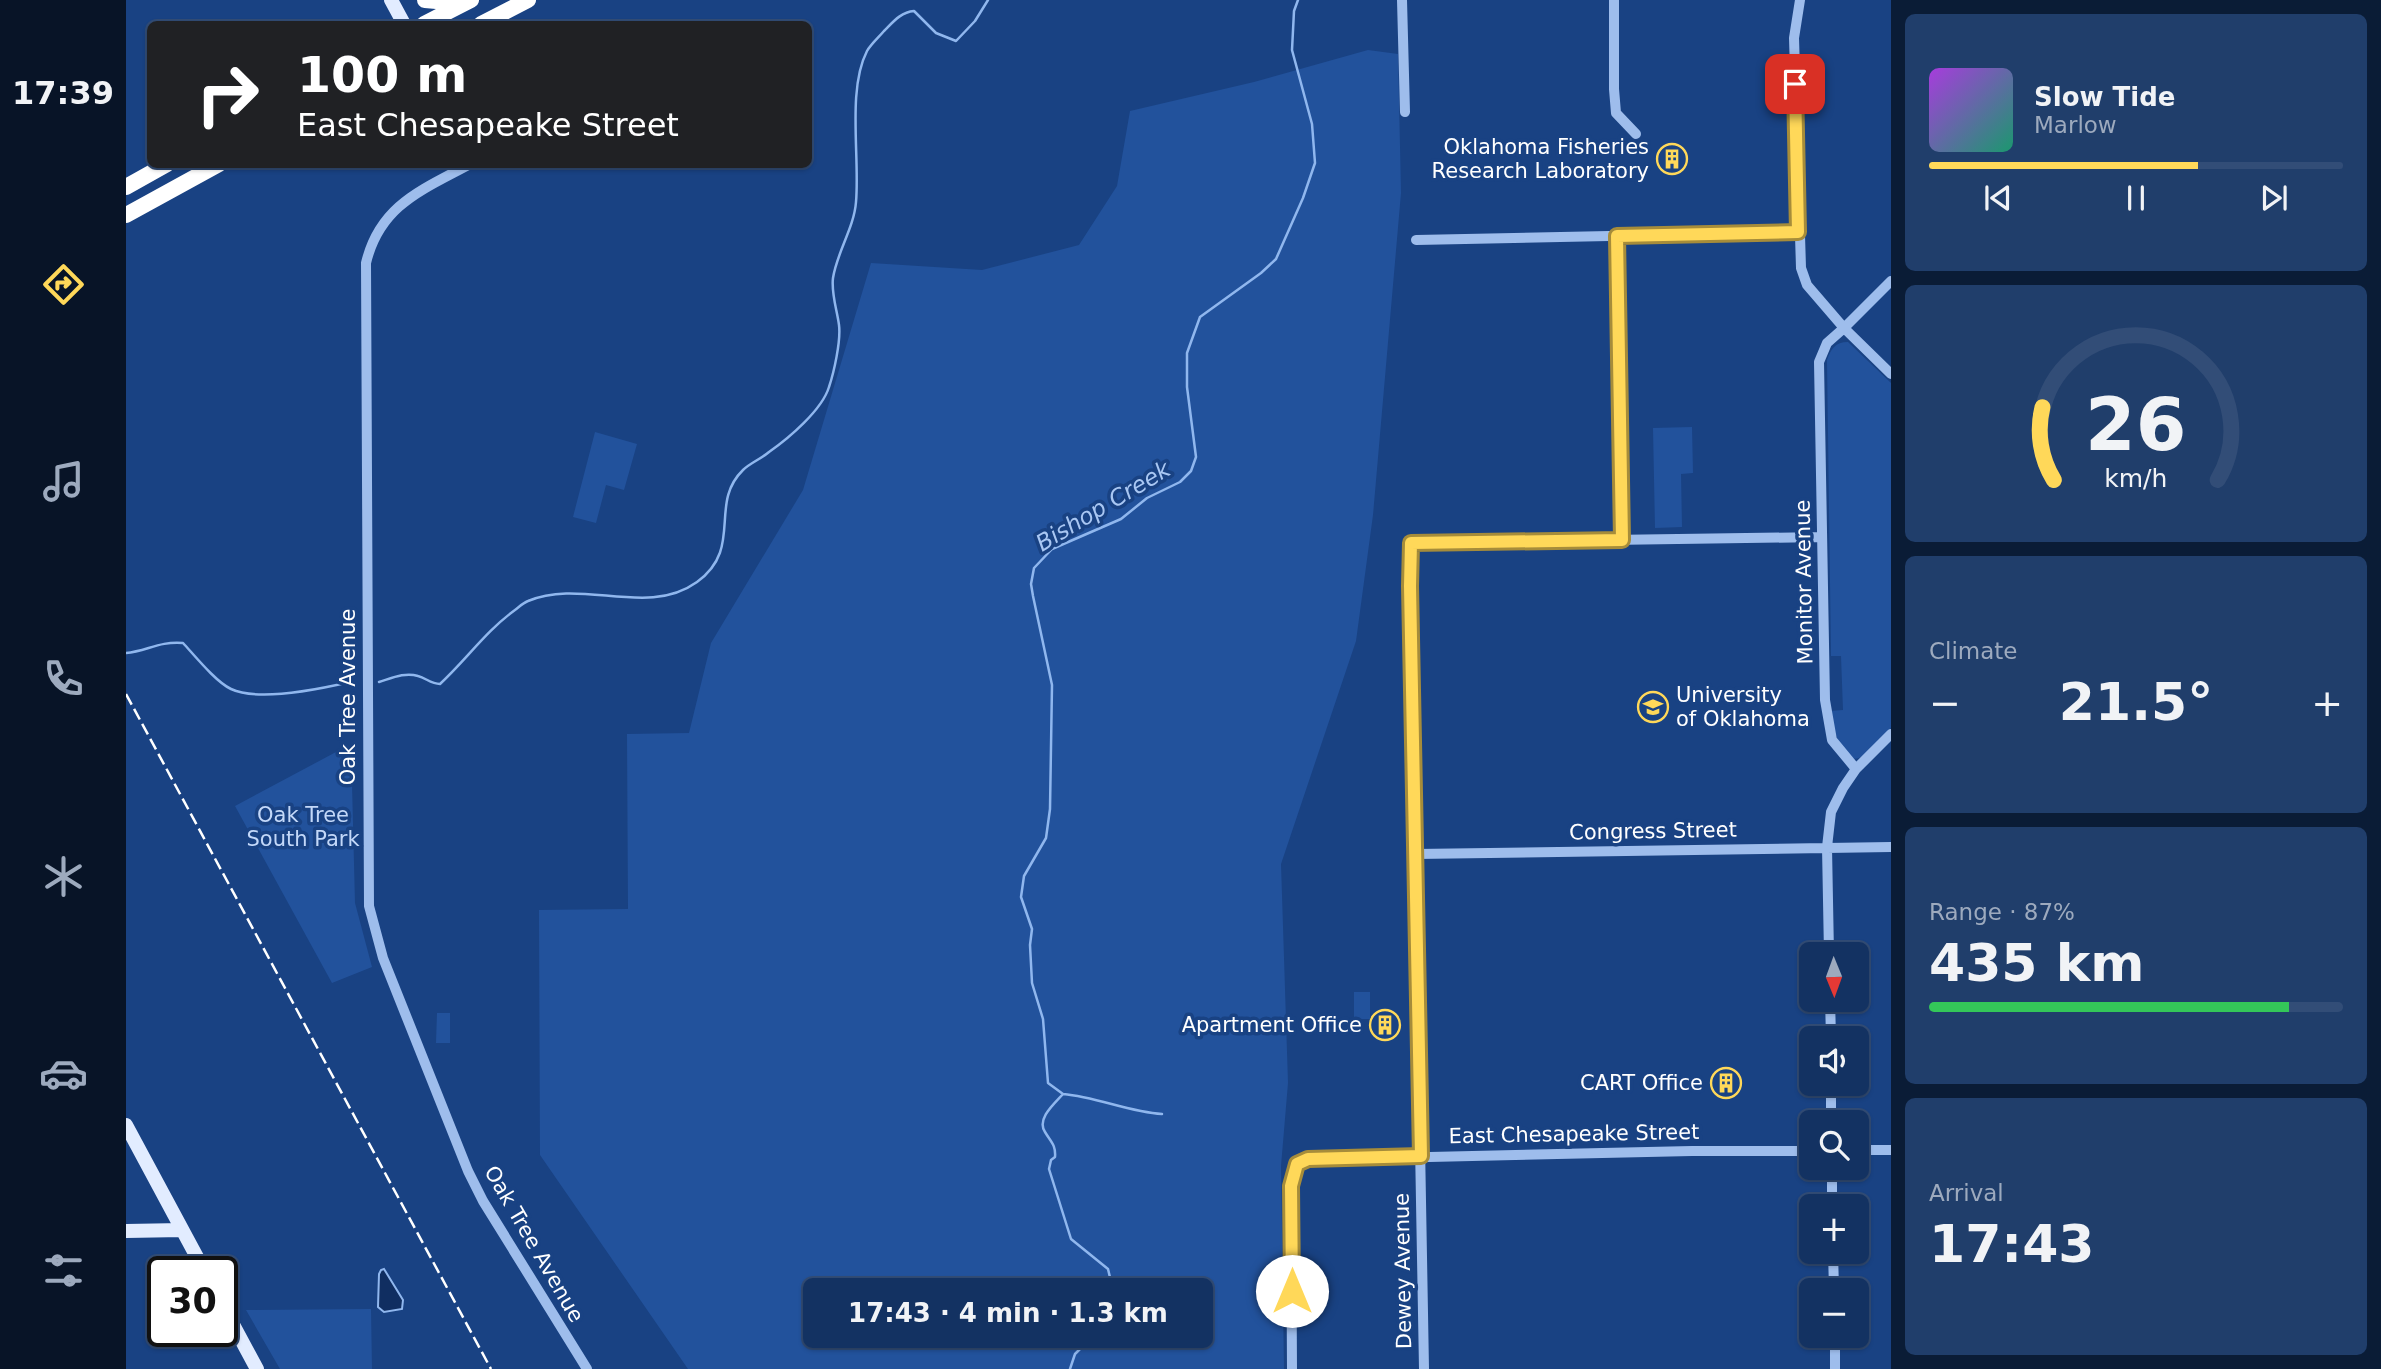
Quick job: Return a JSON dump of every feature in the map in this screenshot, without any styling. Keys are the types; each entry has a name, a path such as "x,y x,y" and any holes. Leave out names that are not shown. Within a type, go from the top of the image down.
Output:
{"highway":[{"path":"425,0 442,3 469,1"},
{"path":"487,21 528,0"},
{"path":"430,21 469,1"},
{"path":"126,187 160,168"},
{"path":"126,215 212,168"}],"main road":[{"path":"391,0 402,21"},
{"path":"126,1125 196,1256"},
{"path":"126,1231 182,1230"},
{"path":"238,1334 257,1369"}],"street":[{"path":"1402,0 1405,111"},
{"path":"1614,0 1614,103 1619,117 1636,134"},
{"path":"1800,0 1794,38 1798,232 1802,277 1816,298 1891,374"},
{"name":"Oak Tree Avenue","path":"463,168 413,195 393,211 378,230 366,263 369,906 383,958 468,1171 483,1201 583,1366"},
{"path":"1416,240 1798,232"},
{"path":"1617,236 1622,540 1822,537"},
{"name":"Monitor Avenue","path":"1856,769 1832,740 1827,720 1819,362 1827,343 1891,281"},
{"name":"Dewey Avenue","path":"1424,1369 1411,543 1622,540"},
{"path":"1829,942 1827,847 1831,812 1856,769 1891,734"},
{"name":"Congress Street","path":"1416,854 1891,847"},
{"path":"1869,1150 1891,1150"},
{"name":"East Chesapeake Street","path":"1292,1369 1291,1186 1297,1164 1308,1159 1799,1151"},
{"path":"1835,1348 1836,1369"}],"green space":[{"path":"1368,50 1398,54 1401,193 1373,515 1356,641 1281,864 1288,1083 1281,1166 1284,1369 688,1369 540,1155 539,910 628,909 627,734 689,733 711,643 803,490 871,263 982,270 1079,245 1117,186 1130,111 1254,82"},
{"path":"1848,342 1891,383 1891,728 1876,745 1859,758 1852,758 1842,749 1830,711 1843,710 1841,656 1831,656 1827,360 1834,347"},
{"path":"1692,427 1693,473 1681,474 1682,527 1655,528 1653,428"},
{"path":"595,432 637,444 624,490 606,485 596,523 573,517"},
{"name":"Oak Tree South Park","path":"351,744 355,903 372,967 332,983 235,806"},
{"path":"1354,992 1370,992 1370,1019 1354,1019"},
{"path":"437,1013 450,1013 450,1043 436,1043"},
{"path":"371,1309 372,1369 280,1369 246,1310"}],"shaded area":[{"path":"384,1269 403,1300 402,1309 384,1312 378,1307 379,1274"}],"waterway":[{"path":"379,682 408,675 440,684 495,627 528,601 570,593 657,597 678,592 697,582 711,569 723,541 725,511 733,483 743,470 804,423 825,396 831,381 839,332 833,278 855,212 857,85 867,51 898,18 914,11 936,33 956,41 975,21 988,0"},
{"name":"Bishop Creek","path":"1110,1278 1108,1269 1071,1239 1049,1169 1051,1160 1055,1157 1055,1149 1043,1127 1048,1112 1063,1094 1048,1083 1043,1019 1032,983 1032,929 1021,897 1024,876 1046,838 1050,809 1052,685 1031,584 1034,568 1052,549 1121,519 1147,498 1180,482 1191,471 1196,457 1187,387 1187,353 1200,317 1276,259 1315,163 1312,124 1292,50 1294,11 1298,0"},
{"path":"126,653 167,643 183,643 219,681 243,693 290,693 350,682"},
{"path":"1063,1094 1162,1114"},
{"name":"Bishop Creek","path":"1070,1369 1075,1354 1081,1348"}],"railway":[{"path":"126,694 491,1369"}],"place":[{"name":"Oklahoma Fisheries Research Laboratory","path":"1672,159"},
{"name":"University of Oklahoma","path":"1653,707"},
{"name":"Apartment Office","path":"1385,1025"},
{"name":"CART Office","path":"1726,1083"}],"route":[{"path":"1292,1291 1291,1186 1297,1164 1308,1159 1421,1156 1411,543 1622,540 1617,236 1798,232 1795,84"}]}
